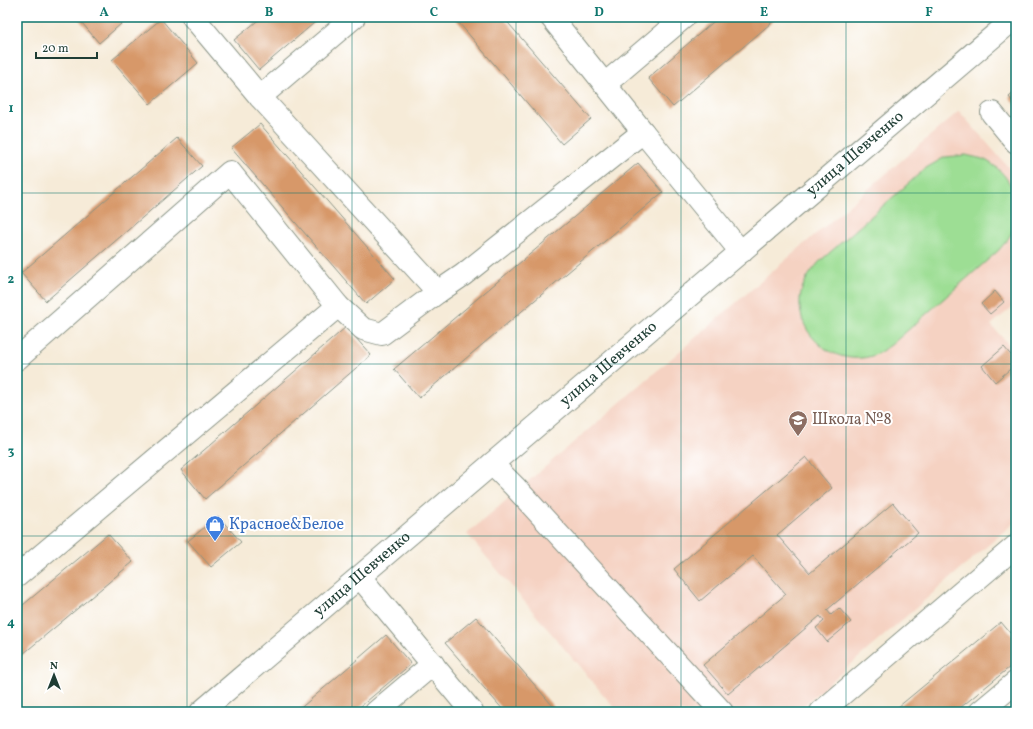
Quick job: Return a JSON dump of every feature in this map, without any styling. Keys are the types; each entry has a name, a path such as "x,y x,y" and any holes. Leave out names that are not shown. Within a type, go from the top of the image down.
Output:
{"street":[{"path":"193,17 260,96 438,292"},
{"path":"260,96 354,17"},
{"path":"551,17 741,252"},
{"path":"605,84 684,17"},
{"name":"улица Шевченко","path":"201,712 1016,17"},
{"path":"992,113 1016,142"},
{"path":"17,359 230,172 338,306 364,329 382,334 463,275 643,132"},
{"path":"17,576 338,306"},
{"path":"492,464 520,492 722,712"},
{"path":"821,712 1016,546"},
{"path":"360,576 472,712"},
{"path":"376,712 433,664"},
{"path":"980,712 1016,682"}],"shaded area":[{"name":"Школа №8","path":"959,111 1016,176 1016,304 991,325 1016,353 1016,521 796,712 618,712 467,534"}],"green space":[{"path":"966,155 980,158 996,167 1004,175 1014,193 1016,203 1015,224 1007,241 998,251 891,345 879,353 872,356 858,358 845,357 833,353 821,346 812,337 805,325 801,313 800,299 802,288 812,270 819,262 926,168 945,157"}],"building":[{"path":"77,17 129,17 99,43"},
{"path":"262,17 321,17 259,70 234,40"},
{"path":"454,17 503,17 591,119 562,144"},
{"path":"719,17 778,17 673,107 648,78"},
{"path":"161,19 198,63 150,104 112,60"},
{"path":"1016,91 1016,106 1009,97"},
{"path":"260,124 395,279 366,304 231,148"},
{"path":"177,138 202,166 46,301 21,273"},
{"path":"638,163 663,192 419,398 394,369"},
{"path":"995,291 1004,302 990,314 981,304"},
{"path":"346,327 371,355 205,499 181,470"},
{"path":"1004,347 1016,361 1016,364 995,382 982,366"},
{"path":"806,457 832,488 777,535 810,573 893,503 918,533 827,610 831,615 839,608 851,622 827,642 816,628 824,621 820,616 728,694 703,665 786,594 753,556 700,601 674,569"},
{"name":"Красное&Белое","path":"218,516 241,542 211,567 188,541"},
{"path":"108,534 133,562 17,659 17,610"},
{"path":"476,617 558,712 505,712 445,643"},
{"path":"1001,622 1016,640 1016,662 956,712 892,712"},
{"path":"386,635 411,664 354,712 296,712"}],"place":[{"name":"Школа №8","path":"798,437"},
{"name":"Красное&Белое","path":"215,542"}]}
